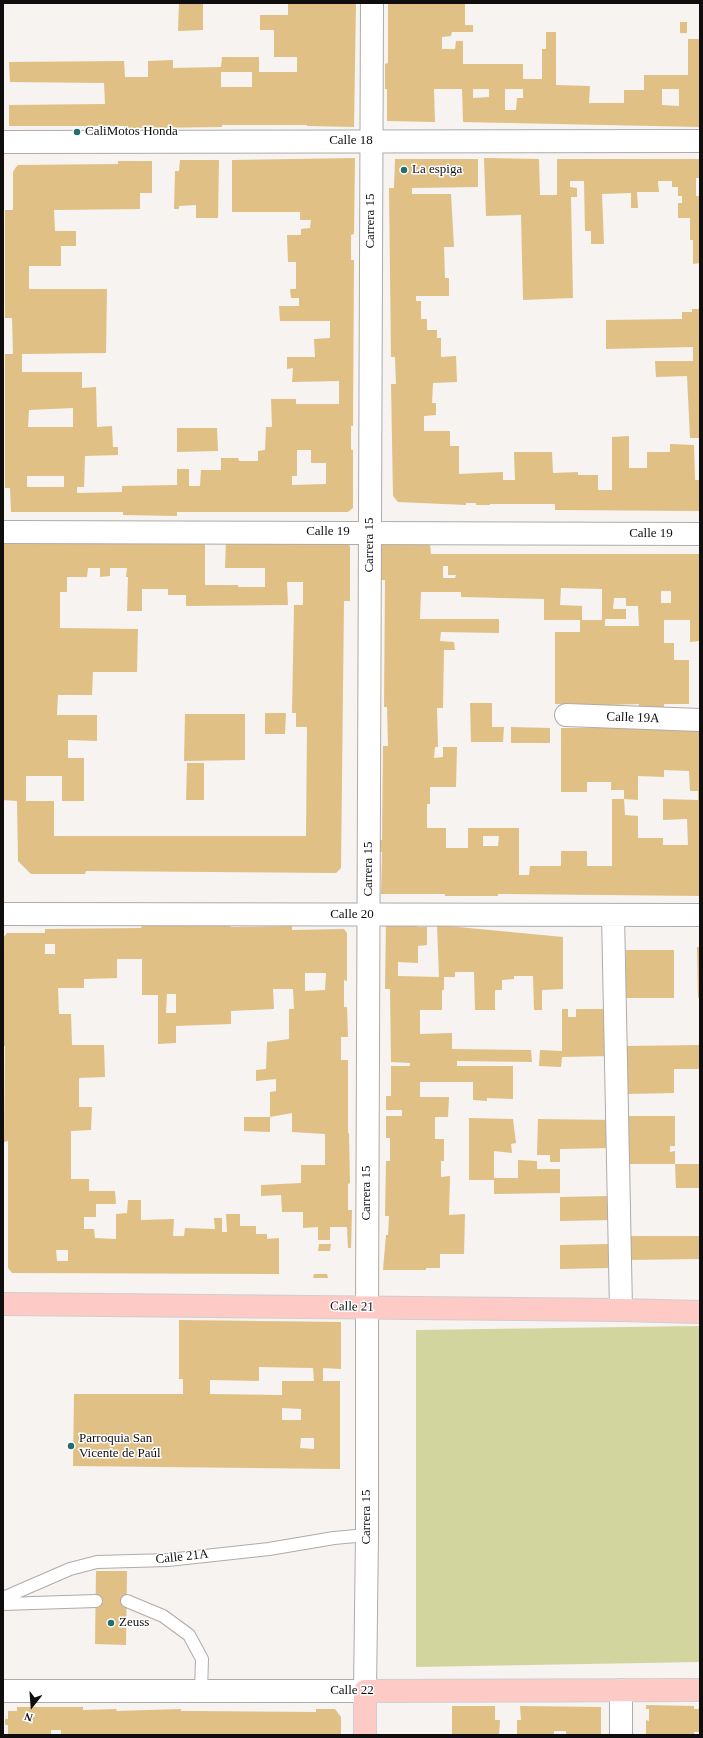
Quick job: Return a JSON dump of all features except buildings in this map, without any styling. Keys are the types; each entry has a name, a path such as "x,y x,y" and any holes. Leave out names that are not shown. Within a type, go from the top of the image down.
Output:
{"main road":[{"name":"Calle 21","path":"3,1304 700,1312"},
{"name":"Calle 22","path":"365,1691 700,1690"},
{"name":"Carrera 15","path":"365,1691 365,1735"}],"street":[{"name":"Carrera 15","path":"365,1691 367,1535 372,3"},
{"name":"Calle 18","path":"3,142 700,141"},
{"name":"Calle 19","path":"3,532 700,534"},
{"name":"Calle 19A","path":"566,715 700,720"},
{"name":"Calle 20","path":"3,914 700,915"},
{"path":"613,915 621,1310"},
{"path":"621,1690 621,1735"},
{"name":"Calle 22","path":"3,1692 365,1691"}],"lane":[{"name":"Calle 21A","path":"3,1598 70,1569 98,1562 168,1560 269,1549 334,1538 367,1535"},
{"path":"3,1604 96,1601"},
{"path":"126,1601 163,1616 189,1635 202,1659 201,1691"}],"green space":[{"path":"700,1326 700,1662 416,1667 416,1330"}],"place":[{"name":"CaliMotos Honda","path":"77,132"},
{"name":"La espiga","path":"404,170"},
{"name":"Parroquia San Vicente de Paúl","path":"71,1446"},
{"name":"Zeuss","path":"111,1623"}]}
